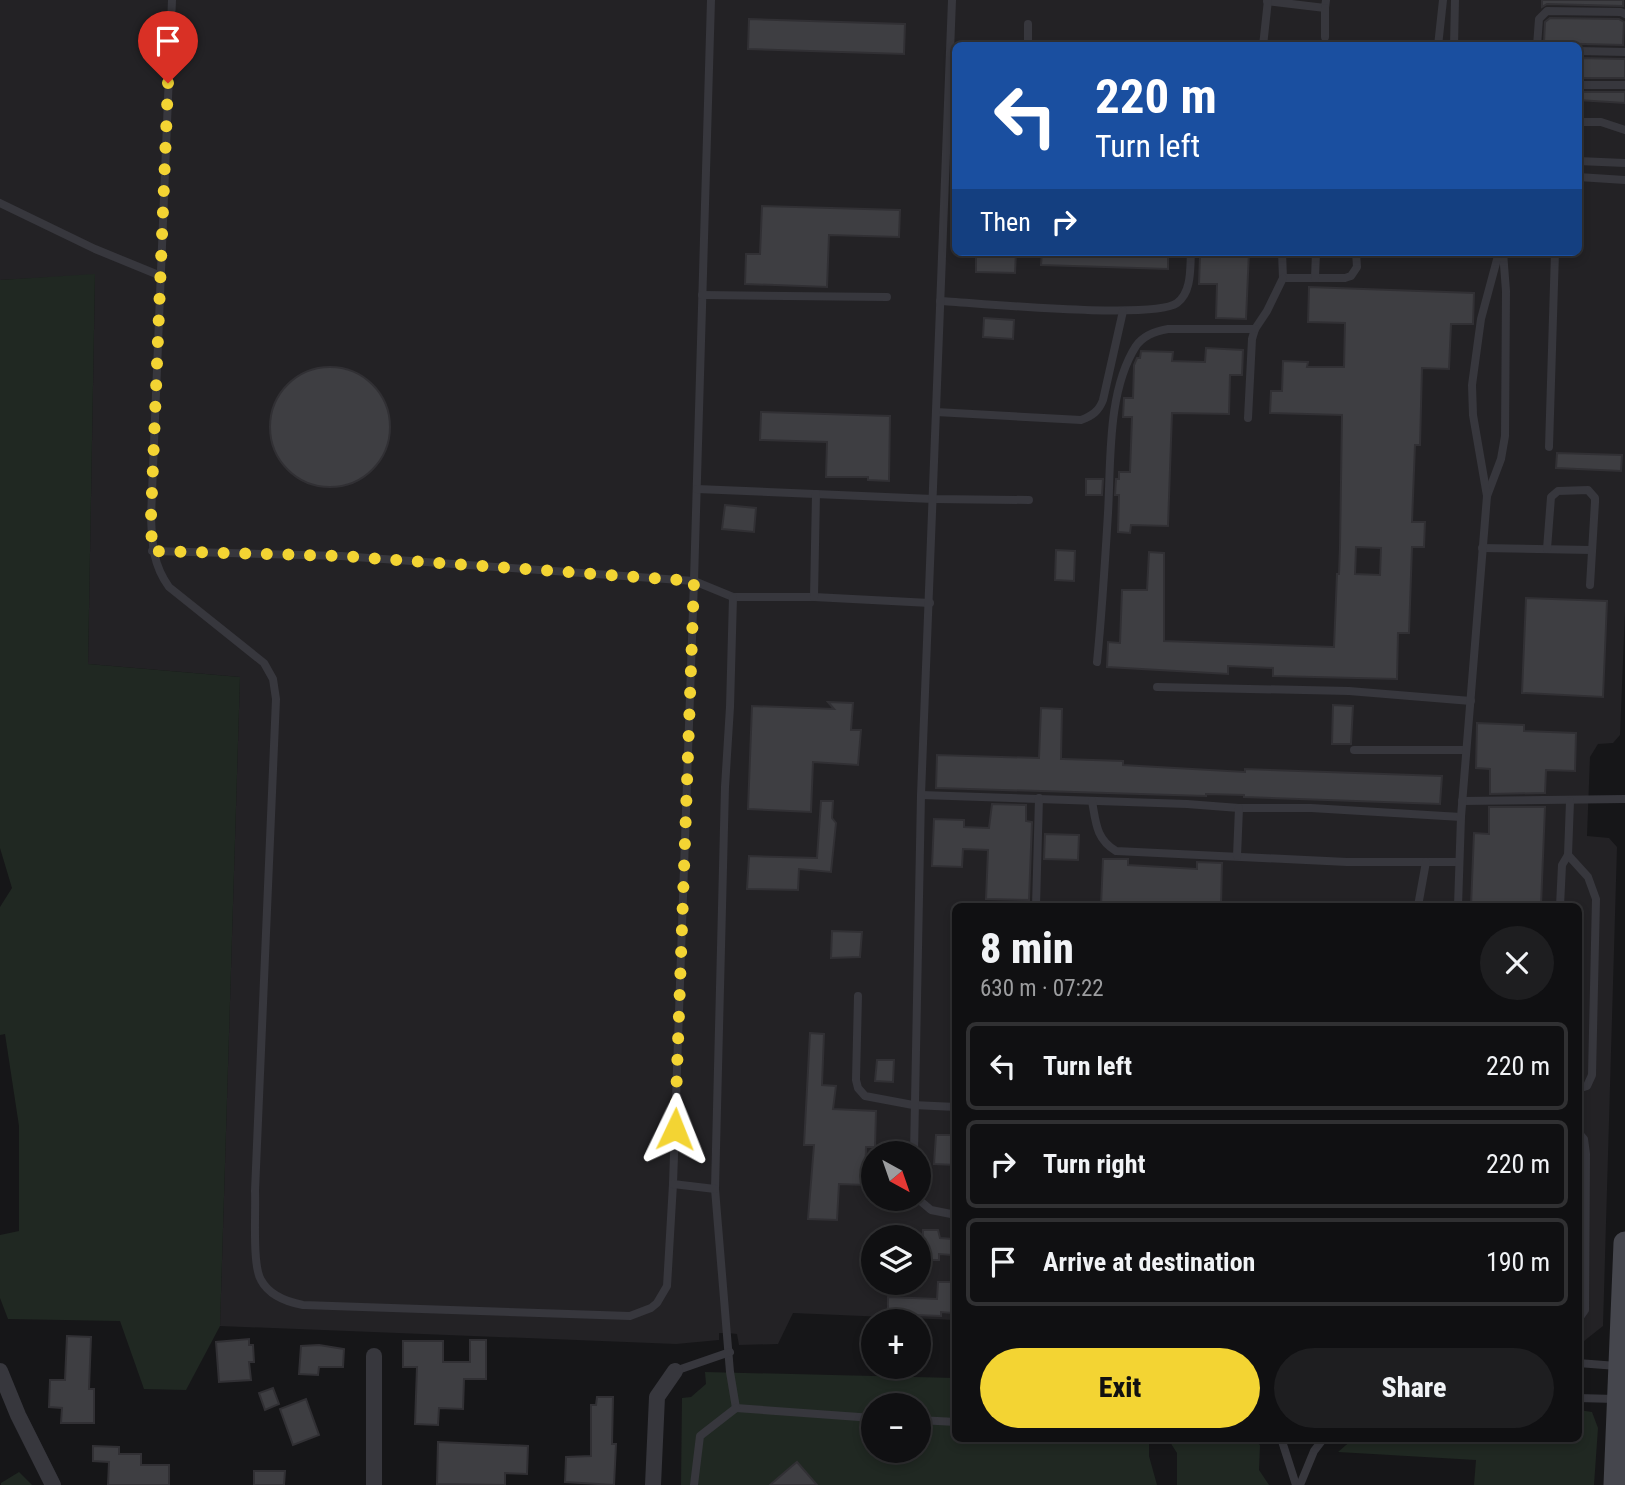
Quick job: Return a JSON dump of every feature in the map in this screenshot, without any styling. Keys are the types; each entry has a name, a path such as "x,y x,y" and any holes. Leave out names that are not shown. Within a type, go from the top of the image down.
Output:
{"street":[{"path":"1615,1485 1625,1243"},
{"path":"374,1356 374,1485"},
{"path":"653,1485 657,1397 676,1370"},
{"path":"0,1371 18,1416 53,1485"}],"lane":[{"path":"172,0 151,517 152,551 158,572 169,587 264,663 273,679 276,699 255,1191 257,1267 261,1280 286,1302 303,1305 630,1315 654,1305 667,1286 694,581 711,0"},
{"path":"914,1141 921,795 944,165 952,128 952,0"},
{"path":"1438,42 1443,0"},
{"path":"1454,42 1455,0"},
{"path":"1263,42 1268,1 1326,4 1325,37"},
{"path":"1536,42 1539,19 1547,11 1625,14"},
{"path":"1028,24 1028,42"},
{"path":"1582,51 1625,52"},
{"path":"1582,85 1625,85"},
{"path":"1582,122 1601,122 1625,130"},
{"path":"1582,161 1625,163"},
{"path":"1582,177 1625,180"},
{"path":"0,203 95,249 161,276"},
{"path":"940,301 1123,311 1164,308 1178,303 1185,293 1191,256"},
{"path":"1248,418 1250,360 1255,328 1267,311 1283,278 1282,256"},
{"path":"1315,278 1316,256"},
{"path":"1283,278 1351,276 1356,272 1356,256"},
{"path":"1487,496 1473,415 1472,385 1481,319 1500,256"},
{"path":"1458,903 1462,801 1487,496 1501,459 1505,436 1506,291 1502,256"},
{"path":"1549,447 1555,256"},
{"path":"702,295 887,297"},
{"path":"936,412 1081,420 1088,417 1100,407 1103,400 1123,311"},
{"path":"1097,662 1113,427 1122,380 1133,351 1144,338 1156,331 1255,328"},
{"path":"697,489 933,499 1029,500"},
{"path":"1547,549 1551,497 1558,491 1588,490 1595,498 1590,585"},
{"path":"814,597 816,494"},
{"path":"1482,548 1591,550"},
{"path":"152,551 341,556 694,581 733,597 814,597 930,604"},
{"path":"733,597 725,787 715,1189 730,1372 736,1408"},
{"path":"1157,687 1349,691 1471,701"},
{"path":"1354,750 1466,750"},
{"path":"921,795 1239,808 1311,808 1461,817"},
{"path":"1036,903 1039,798"},
{"path":"1462,801 1625,799"},
{"path":"1091,801 1098,834 1104,844 1116,851 1347,862 1459,862"},
{"path":"1560,903 1562,865 1567,855 1570,801"},
{"path":"1237,856 1239,808"},
{"path":"1567,855 1588,877 1596,899 1592,1075 1587,1086 1582,1088"},
{"path":"1419,903 1426,862"},
{"path":"858,996 856,1080 865,1096 913,1105 952,1107"},
{"path":"1582,1137 1586,1146 1582,1222 1585,1310 1582,1315"},
{"path":"673,1184 715,1189"},
{"path":"931,1210 952,1214"},
{"path":"676,1370 730,1352"},
{"path":"1582,1363 1620,1366"},
{"path":"1582,1398 1618,1399"},
{"path":"694,1485 700,1436 736,1408 861,1417"},
{"path":"931,1421 952,1422"},
{"path":"1282,1442 1298,1485"},
{"path":"1298,1485 1321,1442"}],"shaded area":[{"path":"0,0 1625,0 1625,612 1620,735 1613,743 1598,744 1590,757 1587,836 1609,838 1617,847 1603,1326 1582,1343 1582,903 952,903 952,1320 931,1319 931,1309 861,1309 861,1316 793,1313 778,1344 739,1345 737,1334 728,1333 719,1333 719,1340 676,1344 220,1326 240,677 88,664 95,275 0,280"},
{"path":"95,274 88,664 240,677 220,1326 186,1390 144,1389 120,1321 8,1319 0,1298 0,1235 19,1231 19,1126 5,1034 0,1035 0,907 12,888 0,848 0,280"},
{"path":"705,1372 861,1376 861,1379 952,1378 952,1442 1149,1442 1149,1456 1157,1485 681,1485 682,1398 691,1397 706,1384"},
{"path":"1582,1410 1592,1412 1598,1428 1594,1485 1474,1485 1476,1460 1338,1452 1350,1442 1582,1442"},
{"path":"1170,1442 1256,1442 1260,1445 1259,1470 1269,1485 1177,1485 1177,1453"},
{"path":"19,1472 32,1485 1,1485 1,1483"}],"building":[{"path":"1542,0 1623,0 1623,6 1547,4 1542,7"},
{"path":"1550,18 1619,19 1624,22 1623,45 1544,42 1545,22"},
{"path":"749,19 905,24 904,54 748,49"},
{"path":"1582,58 1625,59 1625,78 1582,78"},
{"path":"1582,92 1625,92 1625,103 1582,100"},
{"path":"762,206 900,210 899,237 829,235 827,287 745,284 746,254 760,254"},
{"path":"976,256 1016,256 1015,273 976,272"},
{"path":"1042,256 1168,256 1168,269 1041,265"},
{"path":"1200,256 1249,256 1246,319 1216,318 1217,284 1199,284"},
{"path":"1309,287 1474,293 1473,324 1451,324 1449,369 1422,368 1420,445 1415,445 1412,522 1425,522 1424,547 1412,547 1409,633 1398,633 1397,679 1273,676 1273,668 1228,666 1228,674 1107,667 1108,642 1120,643 1122,590 1147,590 1149,552 1164,553 1164,641 1334,647 1340,547 1342,415 1270,413 1271,391 1282,391 1283,361 1308,362 1307,367 1344,367 1345,323 1308,322","holes":["1356,547 1381,548 1380,575 1355,574"]},
{"path":"984,318 1014,320 1013,339 983,337"},
{"path":"1206,348 1243,350 1242,375 1230,375 1229,414 1172,413 1168,526 1131,525 1130,533 1118,532 1119,495 1115,495 1116,479 1119,479 1119,472 1130,472 1132,417 1123,417 1124,398 1133,398 1134,365 1137,358 1140,358 1141,351 1173,352 1172,361 1205,362"},
{"path":"330,367 353,371 373,384 386,404 390,427 386,450 373,470 353,483 330,487 307,483 287,470 274,450 270,427 274,404 287,384 307,371"},
{"path":"761,412 890,416 889,481 868,480 868,477 826,477 827,442 760,440"},
{"path":"1557,453 1622,455 1621,471 1556,468"},
{"path":"1086,479 1103,479 1102,495 1086,495"},
{"path":"725,505 756,508 754,532 722,529"},
{"path":"1056,550 1075,551 1074,581 1055,580"},
{"path":"1526,598 1607,601 1603,697 1522,693"},
{"path":"828,702 853,703 851,730 861,730 858,765 813,762 811,812 748,809 752,706 834,709"},
{"path":"1333,705 1353,706 1351,744 1332,744"},
{"path":"1041,708 1062,709 1061,759 1123,761 1123,765 1245,772 1245,769 1442,776 1440,804 1244,795 936,788 937,755 1039,758"},
{"path":"1477,723 1524,725 1524,731 1576,733 1575,771 1546,770 1545,793 1490,794 1490,769 1476,768"},
{"path":"821,801 833,801 832,818 836,823 831,872 799,869 798,890 747,889 749,856 817,858"},
{"path":"992,804 1026,805 1026,821 1032,822 1029,900 986,899 988,850 963,849 962,867 932,866 934,819 964,820 964,827 989,828"},
{"path":"1489,807 1545,807 1541,903 1471,903 1474,833 1489,834"},
{"path":"1045,834 1079,835 1078,860 1044,859"},
{"path":"1103,859 1128,859 1128,865 1197,869 1197,862 1222,863 1221,903 1101,903"},
{"path":"832,931 862,932 860,957 831,958"},
{"path":"810,1033 824,1034 822,1085 836,1086 833,1109 876,1111 875,1141 861,1141 861,1185 839,1184 837,1220 808,1219 814,1145 804,1145"},
{"path":"877,1060 894,1060 893,1082 875,1081"},
{"path":"936,1135 952,1135 952,1165 934,1164"},
{"path":"931,1230 938,1230 940,1238 952,1239 952,1255 939,1254 939,1260 931,1260"},
{"path":"938,1282 952,1282 952,1313 941,1312 941,1316 931,1316 931,1309 888,1309 888,1297 937,1299"},
{"path":"67,1336 91,1337 89,1389 94,1389 94,1423 61,1423 62,1408 49,1407 50,1380 65,1380"},
{"path":"249,1339 249,1345 253,1345 254,1362 249,1362 251,1380 219,1382 216,1342"},
{"path":"470,1340 486,1340 486,1379 464,1379 463,1409 439,1408 438,1425 415,1424 417,1367 403,1367 403,1341 443,1341 443,1362 470,1362"},
{"path":"319,1345 344,1349 343,1367 319,1367 318,1375 299,1374 301,1346"},
{"path":"273,1388 279,1404 265,1410 259,1393"},
{"path":"597,1397 613,1397 612,1444 616,1444 614,1485 565,1482 566,1457 591,1456 591,1405 596,1405"},
{"path":"306,1399 319,1435 293,1445 280,1409"},
{"path":"438,1442 528,1446 527,1474 505,1473 505,1485 437,1484"},
{"path":"93,1446 119,1447 119,1454 141,1454 141,1465 169,1465 169,1485 108,1485 109,1462 93,1461"},
{"path":"797,1462 817,1485 770,1485 792,1466"},
{"path":"254,1471 285,1471 284,1485 254,1485"}],"route":[{"path":"168,83 151,517 152,551 341,556 694,581 675,1129"}]}
